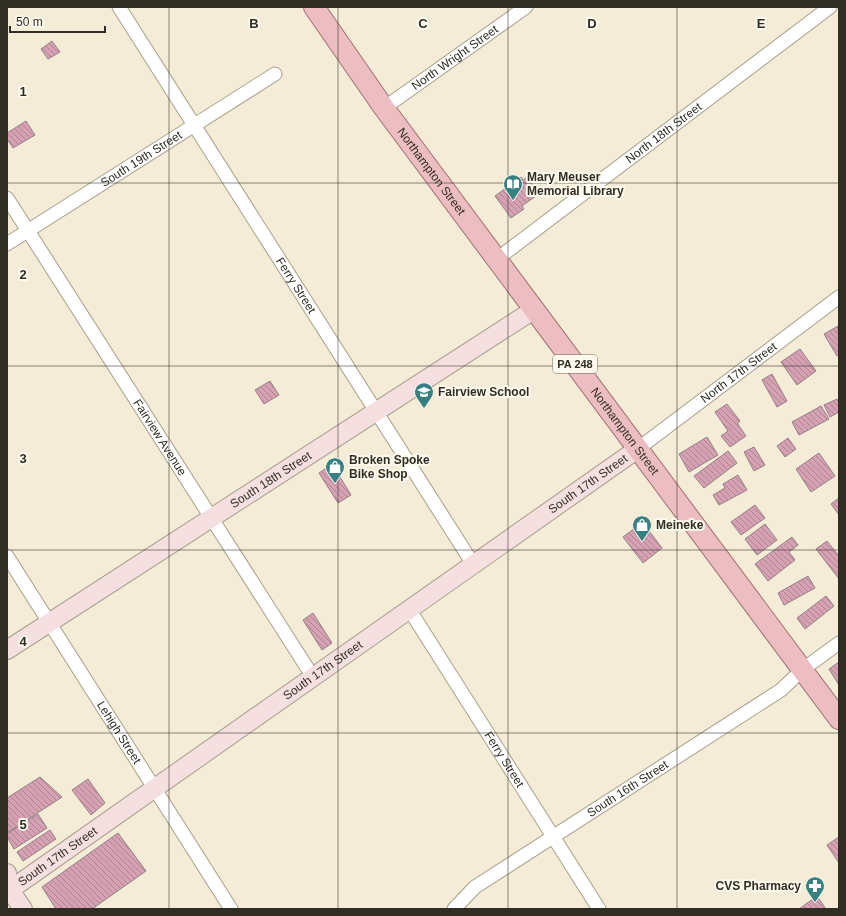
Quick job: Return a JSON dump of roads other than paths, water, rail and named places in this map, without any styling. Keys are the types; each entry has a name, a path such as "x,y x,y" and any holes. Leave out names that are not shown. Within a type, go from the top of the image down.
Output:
{"main road":[{"name":"Northampton Street","path":"314,7 384,108 639,448 839,719"}],"street":[{"name":"Ferry Street","path":"119,7 473,564"},
{"name":"North Wright Street","path":"384,108 526,7"},
{"name":"North 18th Street","path":"497,259 830,7"},
{"name":"South 19th Street","path":"7,244 275,74"},
{"name":"Fairview Avenue","path":"7,198 313,677"},
{"name":"North 17th Street","path":"639,448 839,297"},
{"name":"South 18th Street","path":"7,650 535,309"},
{"name":"South 17th Street","path":"8,886 154,789 639,448"},
{"name":"Lehigh Street","path":"7,556 231,909"},
{"name":"Ferry Street","path":"409,609 599,909"},
{"name":"South 16th Street","path":"454,909 474,886 781,690 802,670 839,643"},
{"path":"8,886 23,909"}],"place":[{"name":"Mary Meuser Memorial Library","path":"513,201"},
{"name":"Fairview School","path":"424,409"},
{"name":"Broken Spoke Bike Shop","path":"335,484"},
{"name":"Meineke","path":"642,542"},
{"name":"CVS Pharmacy","path":"815,903"}]}
